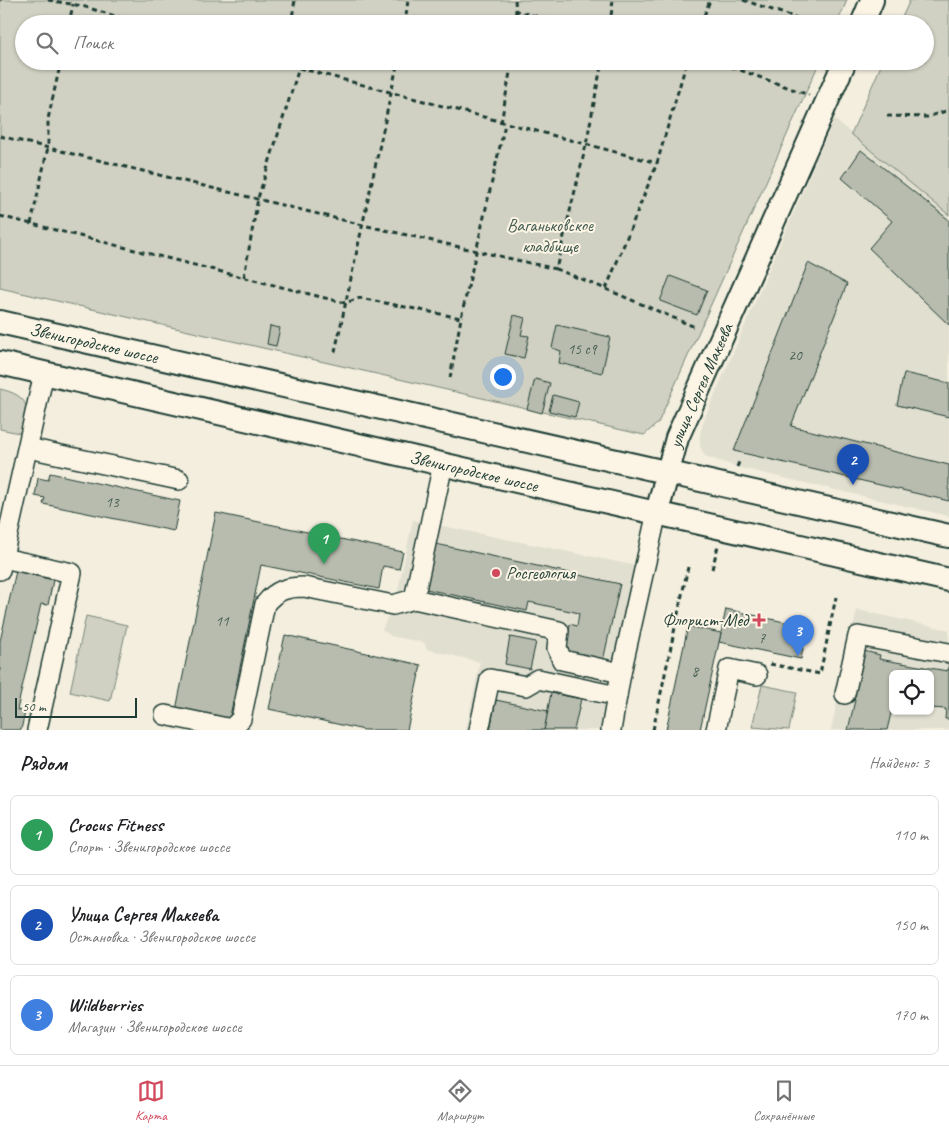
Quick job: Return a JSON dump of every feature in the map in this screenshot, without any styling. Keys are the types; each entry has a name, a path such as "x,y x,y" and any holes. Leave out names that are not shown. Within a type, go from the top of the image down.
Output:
{"main road":[{"path":"866,15 872,0"},
{"name":"улица Сергея Макеева","path":"657,512 666,472 677,438 841,70"},
{"name":"Звенигородское шоссе","path":"0,322 949,536"},
{"name":"Звенигородское шоссе","path":"0,363 949,580"}],"street":[{"path":"37,730 72,573 1,564 7,506 28,448 44,373"},
{"path":"28,448 179,480"},
{"path":"414,600 443,464"},
{"name":"улица Сергея Макеева","path":"611,730 621,674 657,512"},
{"path":"165,715 227,728 238,724 241,720 265,604 279,590 289,587 304,587 393,605 414,600 559,630 556,648 562,660 621,674"},
{"path":"845,694 858,636 949,654"},
{"path":"716,730 729,669 757,675"},
{"path":"479,730 490,679 526,686 538,679 617,696"}],"path":[{"path":"48,0 82,6 112,15"},
{"path":"82,6 85,0"},
{"path":"293,15 296,0"},
{"path":"406,15 408,0"},
{"path":"515,0 516,15"},
{"path":"611,15 613,0"},
{"path":"704,15 710,0"},
{"path":"743,0 787,15"},
{"path":"71,15 73,4"},
{"path":"516,11 532,15"},
{"path":"31,224 48,147 48,119 59,70"},
{"path":"244,277 258,198 298,70"},
{"path":"306,70 503,124 656,163"},
{"path":"335,352 393,94 397,70"},
{"path":"450,378 503,124 511,70"},
{"path":"556,269 586,145 600,70"},
{"path":"606,289 656,163 684,70"},
{"path":"740,70 808,95"},
{"path":"887,116 927,117 949,110"},
{"path":"0,136 363,225 556,269 695,327"},
{"path":"0,216 345,303 360,298 461,318"},
{"path":"737,467 739,462"},
{"path":"712,569 718,546"},
{"path":"653,730 688,567"},
{"path":"757,675 771,664 820,674 836,597"}],"shaded area":[{"path":"834,119 949,215 949,516 737,467 705,456 700,446 700,434 704,420"},
{"path":"413,520 637,566 604,730 466,730 480,662 426,649 425,643 391,636 382,630 397,595"},
{"path":"857,610 949,630 949,730 831,730"}],"green space":[{"name":"Ваганьковское кладбище","path":"0,0 847,0 841,15 15,15 15,70 816,70 658,423 644,435 0,288"},
{"path":"910,0 949,0 949,215 851,134 879,70 934,70 934,15 903,15"},
{"path":"0,389 17,395 25,404 27,417 24,434 0,429"},
{"path":"86,616 127,625 110,701 70,692"},
{"path":"762,685 797,692 789,730 752,727"}],"building":[{"path":"861,150 949,220 949,325 869,248 892,221 842,178"},
{"path":"808,263 847,284 791,426 949,465 949,501 734,451"},
{"path":"670,276 707,290 697,315 660,301"},
{"path":"514,315 525,318 521,335 529,336 524,358 505,354"},
{"path":"557,325 610,337 602,373 559,363 561,351 552,348"},
{"path":"270,326 280,328 276,346 267,344"},
{"path":"904,373 949,383 949,417 897,405"},
{"path":"535,379 550,383 542,413 527,409"},
{"path":"553,395 579,402 575,417 549,411"},
{"path":"50,473 180,501 174,531 43,504 45,498 35,496 38,478 48,480"},
{"path":"216,513 403,552 399,569 383,566 379,589 261,565 229,721 176,710"},
{"path":"436,544 620,584 603,661 564,653 570,624 577,626 579,613 529,602 527,611 426,589"},
{"path":"16,571 53,580 48,605 41,604 17,710 25,712 21,730 0,730 0,641"},
{"path":"726,609 807,627 801,659 719,642"},
{"path":"688,626 721,633 700,730 666,730"},
{"path":"285,635 421,665 407,730 364,730 269,709"},
{"path":"510,637 536,642 530,669 505,664"},
{"path":"860,650 880,655 879,659 947,671 949,664 949,719 945,719 946,709 934,708 934,670 889,670 889,715 891,715 887,730 848,730 855,700 849,699"},
{"path":"551,693 581,699 574,730 544,730"},
{"path":"496,700 548,711 544,730 490,730"}],"place":[{"name":"Улица Сергея Макеева","path":"853,485"},
{"name":"Crocus Fitness","path":"324,564"},
{"name":"Росгеология","path":"496,573"},
{"name":"Флорист-Мед","path":"759,620"},
{"name":"Wildberries","path":"798,656"}]}
